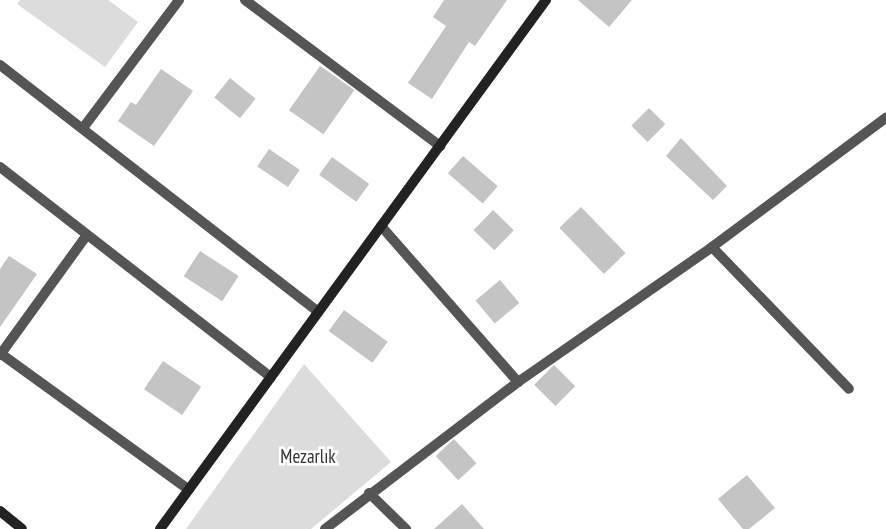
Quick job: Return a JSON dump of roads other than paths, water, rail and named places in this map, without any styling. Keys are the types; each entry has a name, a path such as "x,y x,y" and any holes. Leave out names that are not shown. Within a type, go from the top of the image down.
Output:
{"street":[{"path":"83,128 179,0"},
{"path":"245,0 440,146"},
{"path":"160,529 546,0"},
{"path":"0,65 318,312"},
{"path":"325,529 368,493 518,382 712,247 886,118"},
{"path":"0,167 271,377"},
{"path":"382,226 518,382"},
{"path":"87,235 0,354 189,490"},
{"path":"712,247 849,389"},
{"path":"368,493 406,529"},
{"path":"0,512 22,529"}],"park label":[{"name":"Mezarlık","path":"308,457"}]}
